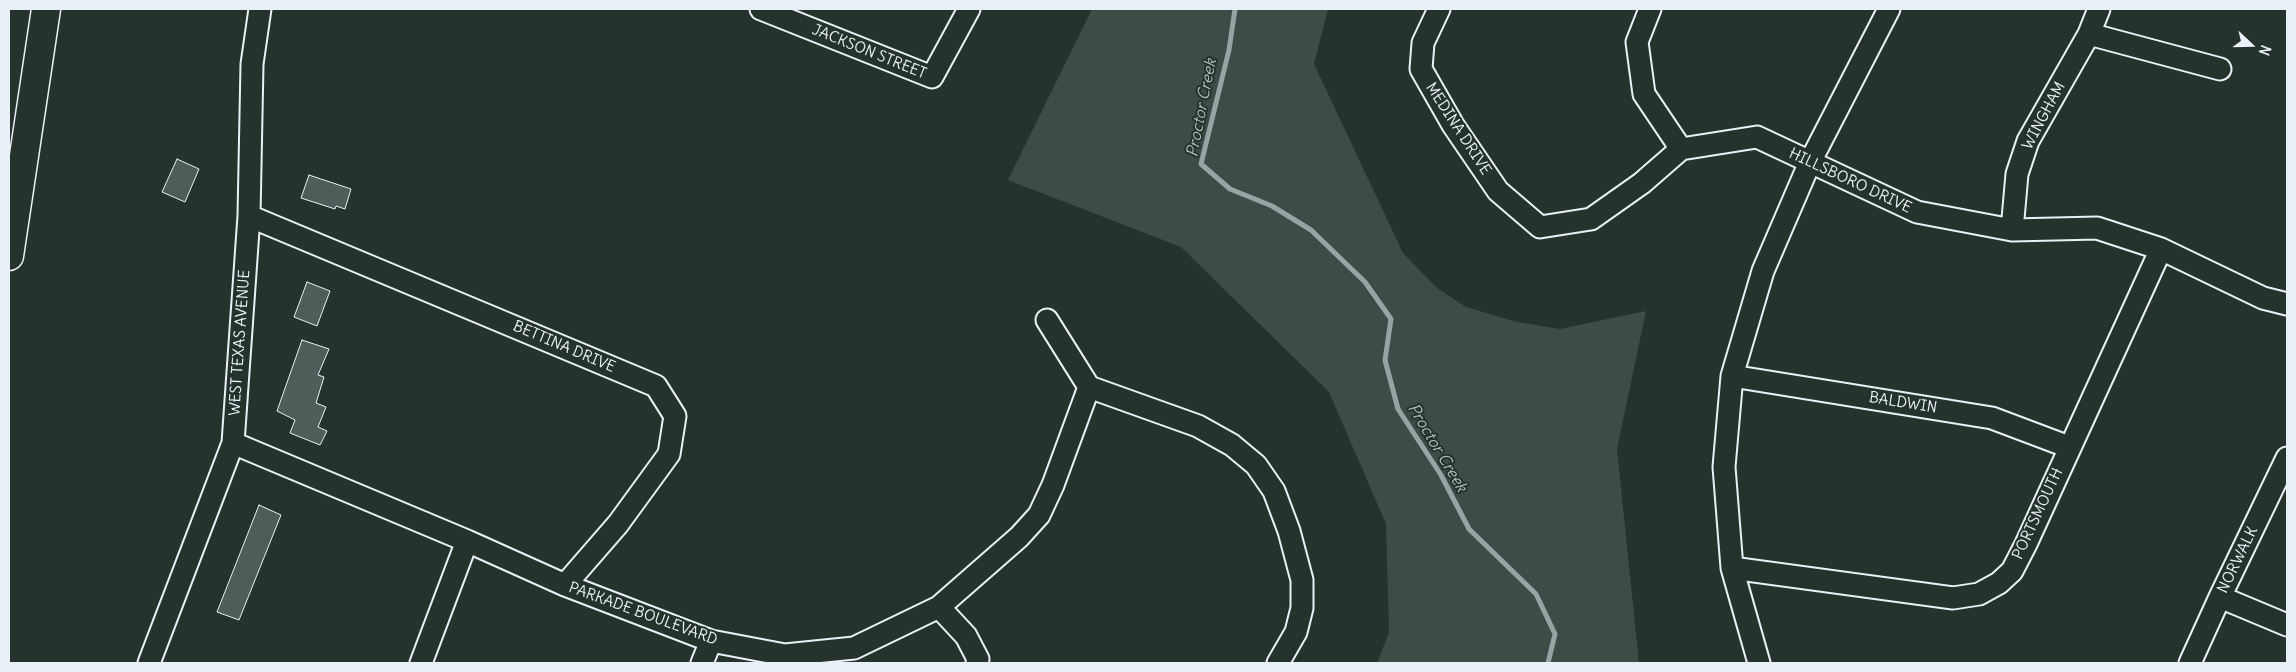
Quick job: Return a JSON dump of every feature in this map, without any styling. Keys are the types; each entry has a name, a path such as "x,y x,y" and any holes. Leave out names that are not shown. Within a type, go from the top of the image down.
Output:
{"highway":[{"path":"9,256 46,9"}],"street":[{"name":"WEST TEXAS AVENUE","path":"149,663 233,443 249,216 252,64 260,9"},
{"name":"JACKSON STREET","path":"761,9 932,77 969,9"},
{"name":"MEDINA DRIVE","path":"1439,9 1423,43 1421,69 1453,125 1498,191 1540,226 1591,219 1642,183 1681,149"},
{"path":"1650,9 1637,42 1644,94 1681,149"},
{"path":"1760,663 1732,568 1724,467 1732,376 1763,271 1810,162 1889,9"},
{"name":"WINGHAM","path":"2012,230 2017,174 2028,141 2089,34 2099,9"},
{"path":"2089,34 2220,69"},
{"name":"HILLSBORO DRIVE","path":"1681,149 1757,137 1917,212 2012,230 2097,228 2161,249 2263,298 2287,304"},
{"name":"BETTINA DRIVE","path":"249,216 656,386 675,416 669,454 618,524 565,585"},
{"name":"PORTSMOUTH","path":"1732,568 1953,598 1979,594 1999,583 2012,571 2026,544 2161,249"},
{"path":"1047,320 1089,387 1198,426 1232,445 1256,466 1274,491 1289,531 1302,580 1302,608 1296,632 1278,663"},
{"name":"BALDWIN","path":"1732,376 1992,418 2069,447"},
{"name":"PARKADE BOULEVARD","path":"233,443 467,541 565,585 711,641 785,655 854,648 939,607 1019,537 1039,515 1089,387"},
{"name":"NORWALK","path":"2190,663 2287,458"},
{"path":"421,663 467,541"},
{"path":"2220,597 2287,625"},
{"path":"939,607 966,636 978,659 977,663"},
{"path":"702,663 711,641"}],"shaded area":[{"path":"1092,9 1328,9 1314,64 1403,253 1437,288 1466,307 1517,322 1560,329 1646,311 1617,449 1639,663 1377,663 1389,632 1386,524 1329,392 1181,247 1008,180"}],"building":[{"path":"177,159 199,169 185,202 162,192"},
{"path":"309,175 351,189 345,209 336,206 335,209 301,198"},
{"path":"307,282 330,291 317,326 294,317"},
{"path":"302,340 329,349 318,375 324,377 316,403 326,407 318,427 327,431 320,445 290,433 295,420 277,411"},
{"path":"259,505 281,515 239,620 217,612"}],"waterway":[{"name":"Proctor Creek","path":"1235,9 1229,50 1201,164 1230,189 1272,206 1311,230 1365,282 1391,319 1385,360 1398,409 1441,475 1469,529 1536,594 1555,634 1548,663"}]}
